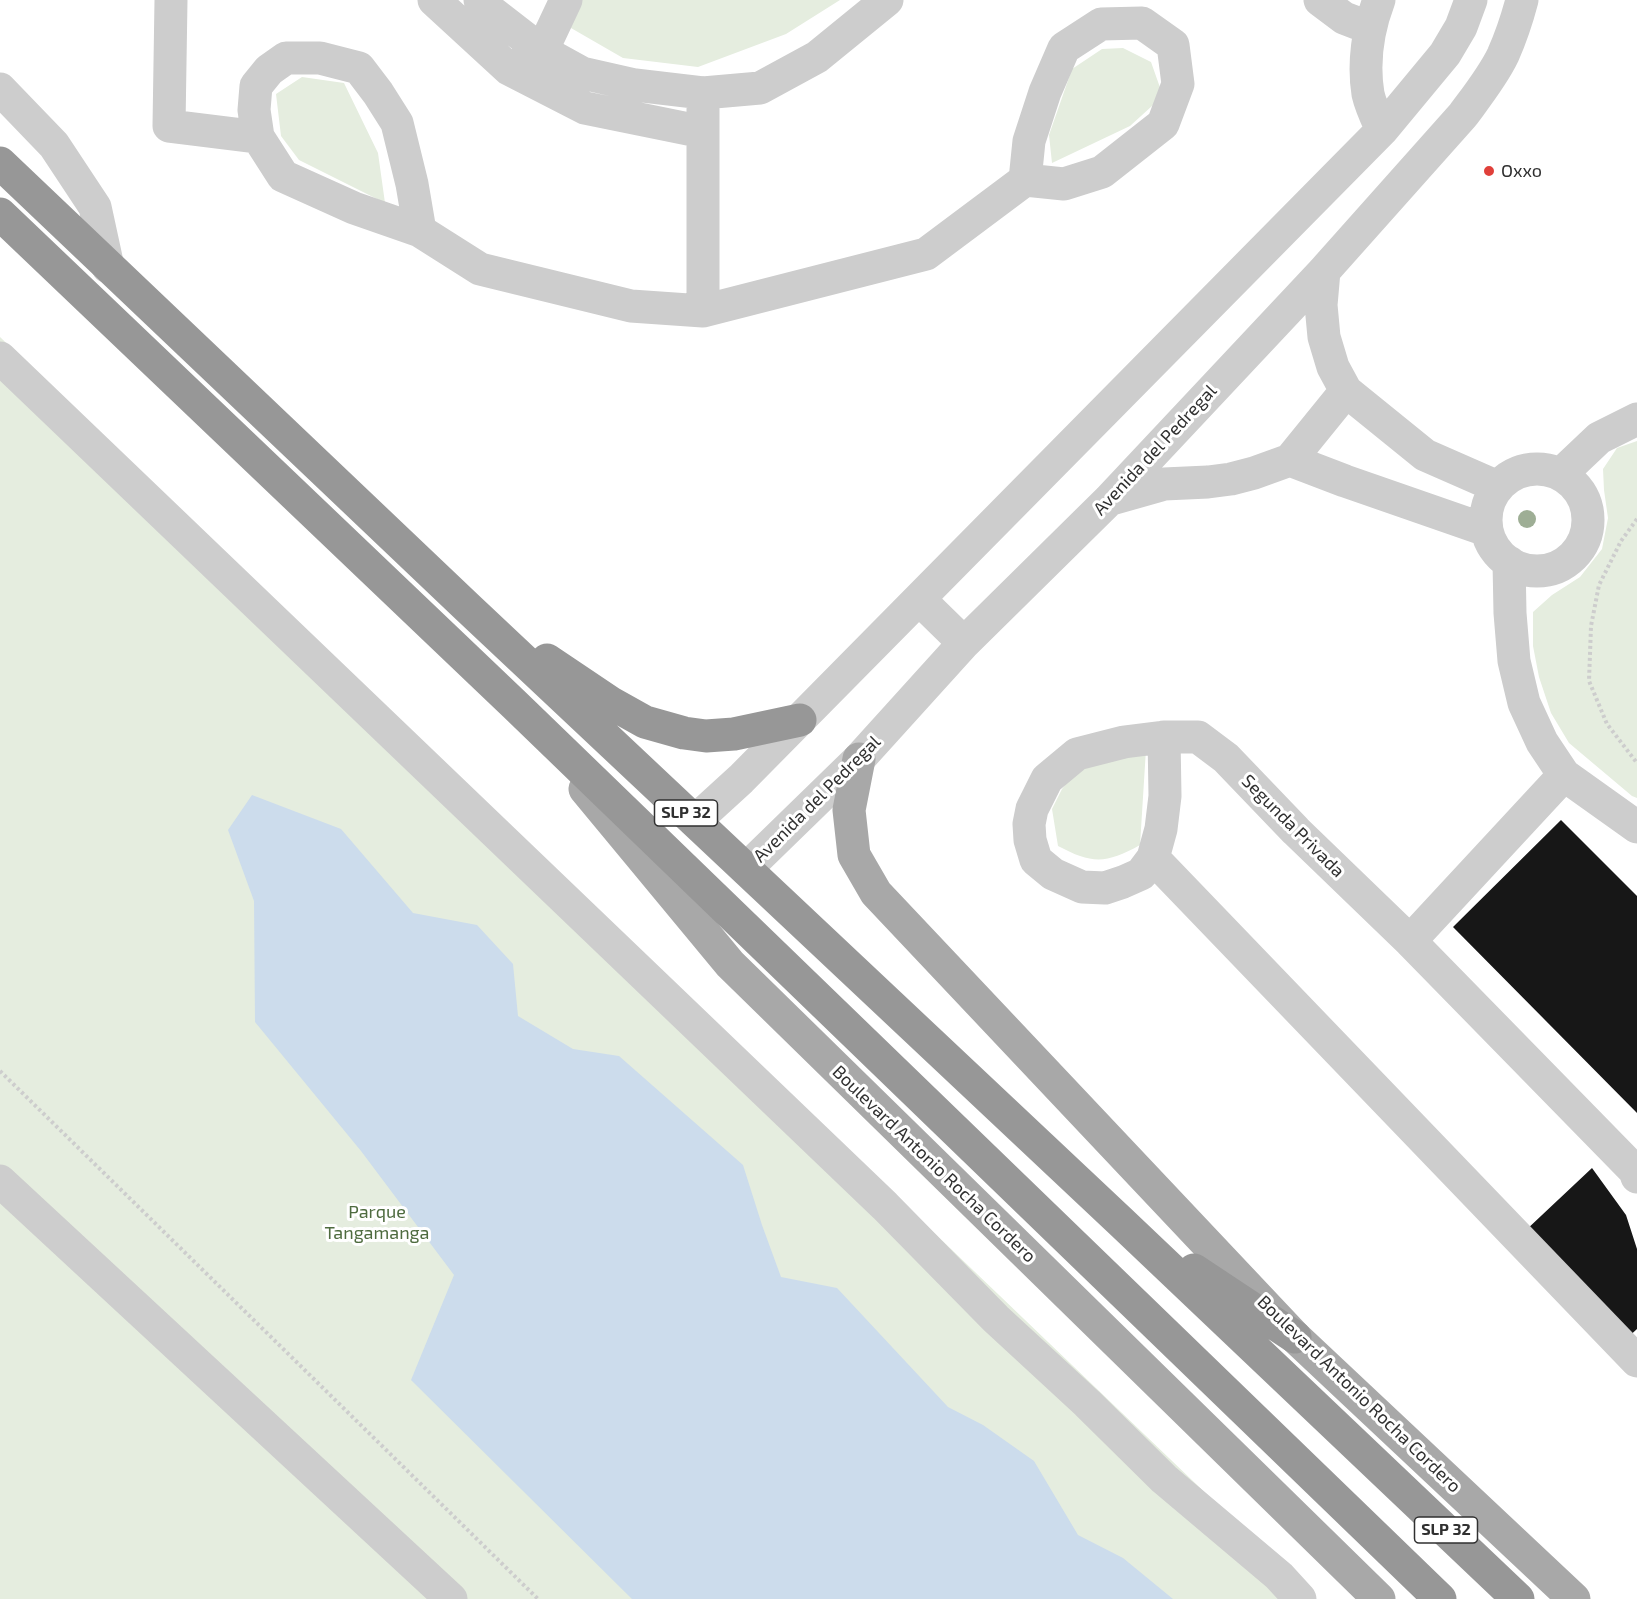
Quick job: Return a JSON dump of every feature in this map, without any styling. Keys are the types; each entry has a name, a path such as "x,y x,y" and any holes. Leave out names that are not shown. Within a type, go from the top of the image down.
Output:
{"highway":[{"name":"SLP 32","path":"0,163 1518,1599"},
{"name":"SLP 32","path":"0,214 515,705 1440,1599"},
{"path":"467,607 610,703 645,722 684,733 706,736 734,734 800,720"},
{"path":"1119,1221 1295,1337"}],"main road":[{"name":"Boulevard Antonio Rocha Cordero","path":"515,705 730,964 1379,1599"},
{"name":"Boulevard Antonio Rocha Cordero","path":"859,759 849,810 854,855 876,893 1295,1337 1574,1599"}],"street":[{"path":"171,0 169,126 258,137"},
{"path":"434,0 509,69 585,108 703,132"},
{"path":"480,0 489,10 542,51 582,73 635,85 703,93 760,88 817,57 887,0"},
{"path":"509,69 542,51 566,0"},
{"path":"1320,0 1344,18 1375,14 1366,66 1368,94 1382,130"},
{"path":"695,821 800,720 1382,130 1445,54 1461,27 1471,0"},
{"name":"Avenida del Pedregal","path":"746,869 859,759 964,642 1109,500 1324,271 1463,115 1502,56 1522,0"},
{"path":"420,231 412,184 397,123 359,68 320,58 286,58 269,70 256,86 254,110 258,137 283,176 354,208 420,231 480,269 631,306 703,311 926,254 1025,180 1064,184 1102,172 1162,124 1178,84 1173,45 1142,23 1106,12 1064,48 1045,92 1029,141 1025,180"},
{"path":"0,89 54,145 94,207 108,267"},
{"path":"703,93 703,311"},
{"path":"1324,271 1321,305 1324,337 1333,367 1346,391 1425,455 1498,487"},
{"path":"0,358 885,1206 996,1319 1087,1403 1164,1479 1279,1576 1300,1599"},
{"path":"1109,500 1164,484 1231,479 1290,460 1346,391"},
{"path":"1561,474 1599,438 1637,418"},
{"path":"1400,500 1425,455"},
{"path":"1290,460 1345,482 1486,530"},
{"path":"1527,469 1545,469 1561,474 1584,498 1588,514 1588,530 1581,546 1570,559 1557,567 1540,571 1524,569 1509,562 1491,543 1486,530 1487,507 1491,496 1511,475 1527,469"},
{"path":"1509,562 1514,661 1524,703 1542,742 1564,776 1637,827"},
{"path":"919,599 964,642"},
{"path":"1164,737 1165,796 1161,829 1153,858 1141,874 1105,888 1082,887 1053,874 1036,860 1030,840 1029,824 1032,809 1047,779 1077,754 1124,742 1164,737"},
{"name":"Segunda Privada","path":"1164,737 1198,737 1226,758 1296,831 1410,940 1636,1173"},
{"path":"1410,940 1564,776"},
{"path":"1153,858 1637,1361"},
{"path":"0,1181 451,1599"}],"path":[{"path":"1637,519 1621,541 1599,585 1591,626 1589,681 1607,724 1637,763"},
{"path":"0,1071 538,1599"}],"green space":[{"path":"576,0 840,0 786,34 698,67 623,58 564,24"},
{"path":"1123,48 1151,62 1163,96 1130,126 1052,163 1049,135 1072,69 1102,49"},
{"path":"302,77 344,83 378,153 385,203 299,160 281,136 276,94"},
{"name":"Parque Tangamanga","path":"0,337 1316,1599 0,1599"},
{"path":"1637,441 1637,798 1569,743 1551,713 1539,677 1533,646 1533,612 1552,595 1580,577 1602,549 1608,518 1603,469 1617,448"},
{"path":"1146,749 1140,845 1118,856 1099,859 1080,856 1058,846 1052,809 1062,789 1079,768"}],"water":[{"path":"252,795 341,829 413,913 477,925 513,964 518,1016 573,1049 619,1056 743,1165 781,1277 837,1288 948,1407 983,1425 1034,1461 1078,1535 1123,1558 1173,1599 632,1599 411,1380 454,1275 361,1151 255,1022 254,901 228,830"}],"building":[{"path":"1561,820 1637,896 1637,1113 1453,927"},
{"path":"1592,1168 1626,1215 1637,1249 1637,1329 1625,1340 1525,1231"}],"place":[{"name":"Oxxo","path":"1489,171"}]}
